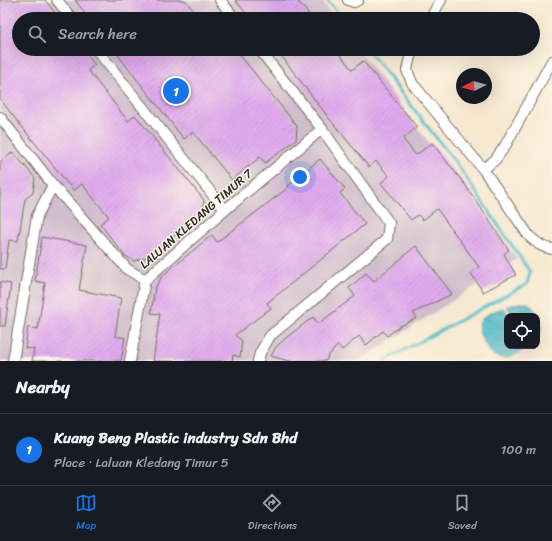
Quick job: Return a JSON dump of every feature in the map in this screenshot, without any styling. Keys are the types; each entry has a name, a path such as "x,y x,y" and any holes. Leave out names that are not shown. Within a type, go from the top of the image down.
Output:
{"street":[{"path":"57,0 66,12"},
{"path":"220,0 229,12"},
{"path":"348,0 354,2 358,0"},
{"path":"434,12 441,0"},
{"path":"102,56 225,210"},
{"path":"258,361 260,353 270,336 386,239 389,224 322,129 265,56"},
{"path":"410,56 407,70 412,83 483,169 529,236 546,249 552,249"},
{"path":"483,169 494,160 505,146 552,61"},
{"name":"LALUAN KLEDANG TIMUR 7","path":"0,117 53,185 127,269 145,280 225,210 322,129"},
{"path":"13,361 37,216 53,185"},
{"path":"130,361 145,280"}],"shaded area":[{"path":"0,0 321,0 330,12 12,12 12,56 363,56 517,259 359,361 0,361"}],"water":[{"path":"519,303 528,303 536,313 511,313 507,306"},
{"path":"504,308 507,313 504,313 504,349 525,349 506,358 496,356 491,353 482,339 479,325 484,317 494,311"}],"building":[{"path":"0,0 45,0 54,12 12,12 12,56 88,56 95,65 88,70 128,121 135,115 204,200 203,214 147,257 134,261 125,256 100,224 109,217 82,184 74,191 0,99"},
{"path":"75,0 185,0 194,12 84,12"},
{"path":"235,0 297,0 307,12 245,12"},
{"path":"119,56 241,56 297,126 296,140 265,163 260,157 232,180 193,132 184,139"},
{"path":"281,56 341,56 352,70 363,61 417,127 403,139 416,155 432,143 466,186 509,250 504,254 516,275 483,292 471,273 479,267 437,209 423,220 418,215 411,220 381,183 389,176 376,161 369,167"},
{"path":"13,152 35,178 33,193 25,199 18,241 9,240 5,269 0,269 0,162"},
{"path":"320,159 345,189 340,193 365,224 267,303 271,308 235,335 242,341 240,357 233,355 232,361 153,361 160,314 151,313 155,288 163,275 212,235 217,242 289,187 288,186"},
{"path":"42,237 87,245 79,290 121,298 115,336 125,338 121,361 32,361 34,349 25,348 28,327 38,329 45,283 35,281"},
{"path":"416,246 452,294 413,313 417,318 400,326 387,336 383,331 366,345 359,336 342,350 338,345 328,356 326,361 289,361 271,356 276,347 313,317 318,324 355,296 349,288 366,273 374,281"},
{"path":"0,282 11,284 5,326 0,326"}],"waterway":[{"path":"327,0 337,12"},
{"path":"372,56 456,163 530,272 527,284 384,361"}],"place":[{"name":"Kuang Beng Plastic industry Sdn Bhd","path":"176,91"}]}
